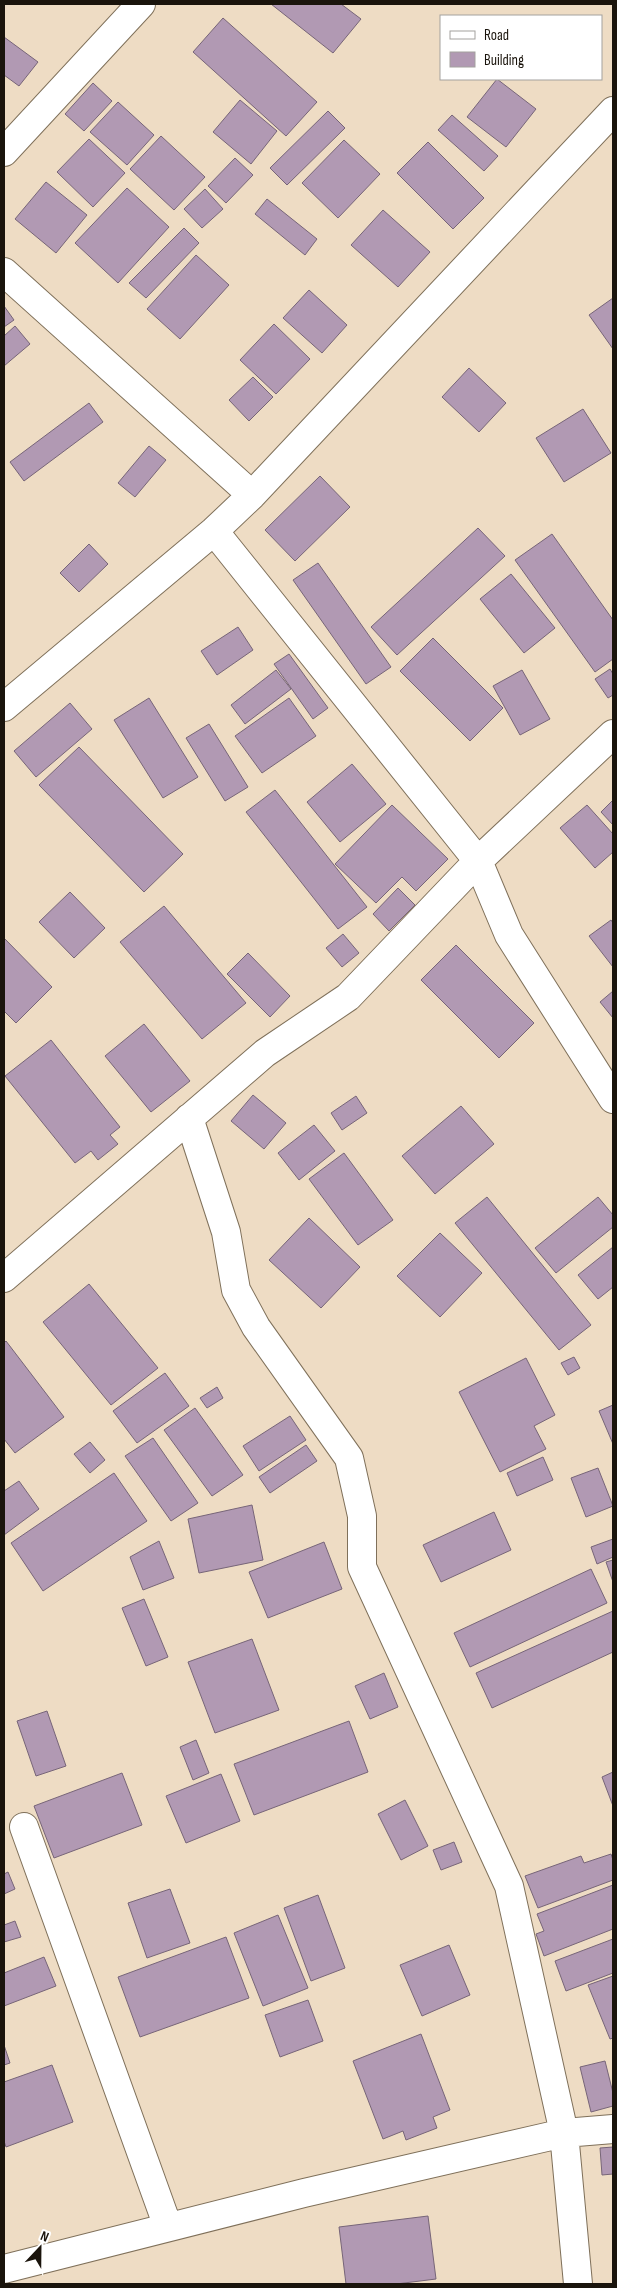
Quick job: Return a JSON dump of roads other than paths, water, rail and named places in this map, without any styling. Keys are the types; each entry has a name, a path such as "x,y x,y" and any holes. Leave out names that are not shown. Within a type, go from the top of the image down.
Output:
{"street":[{"path":"4,152 141,4"},
{"path":"4,708 214,531 252,496 613,111"},
{"path":"4,272 252,496"},
{"path":"214,531 478,861 509,935 613,1099"},
{"path":"4,1278 265,1053 348,996 478,861 613,734"},
{"path":"189,1118 226,1232 236,1290 256,1328 348,1458 362,1516 362,1567 509,1886 564,2133 578,2284"},
{"path":"24,1827 168,2227"},
{"path":"4,2269 304,2193 564,2133 613,2129"}]}
